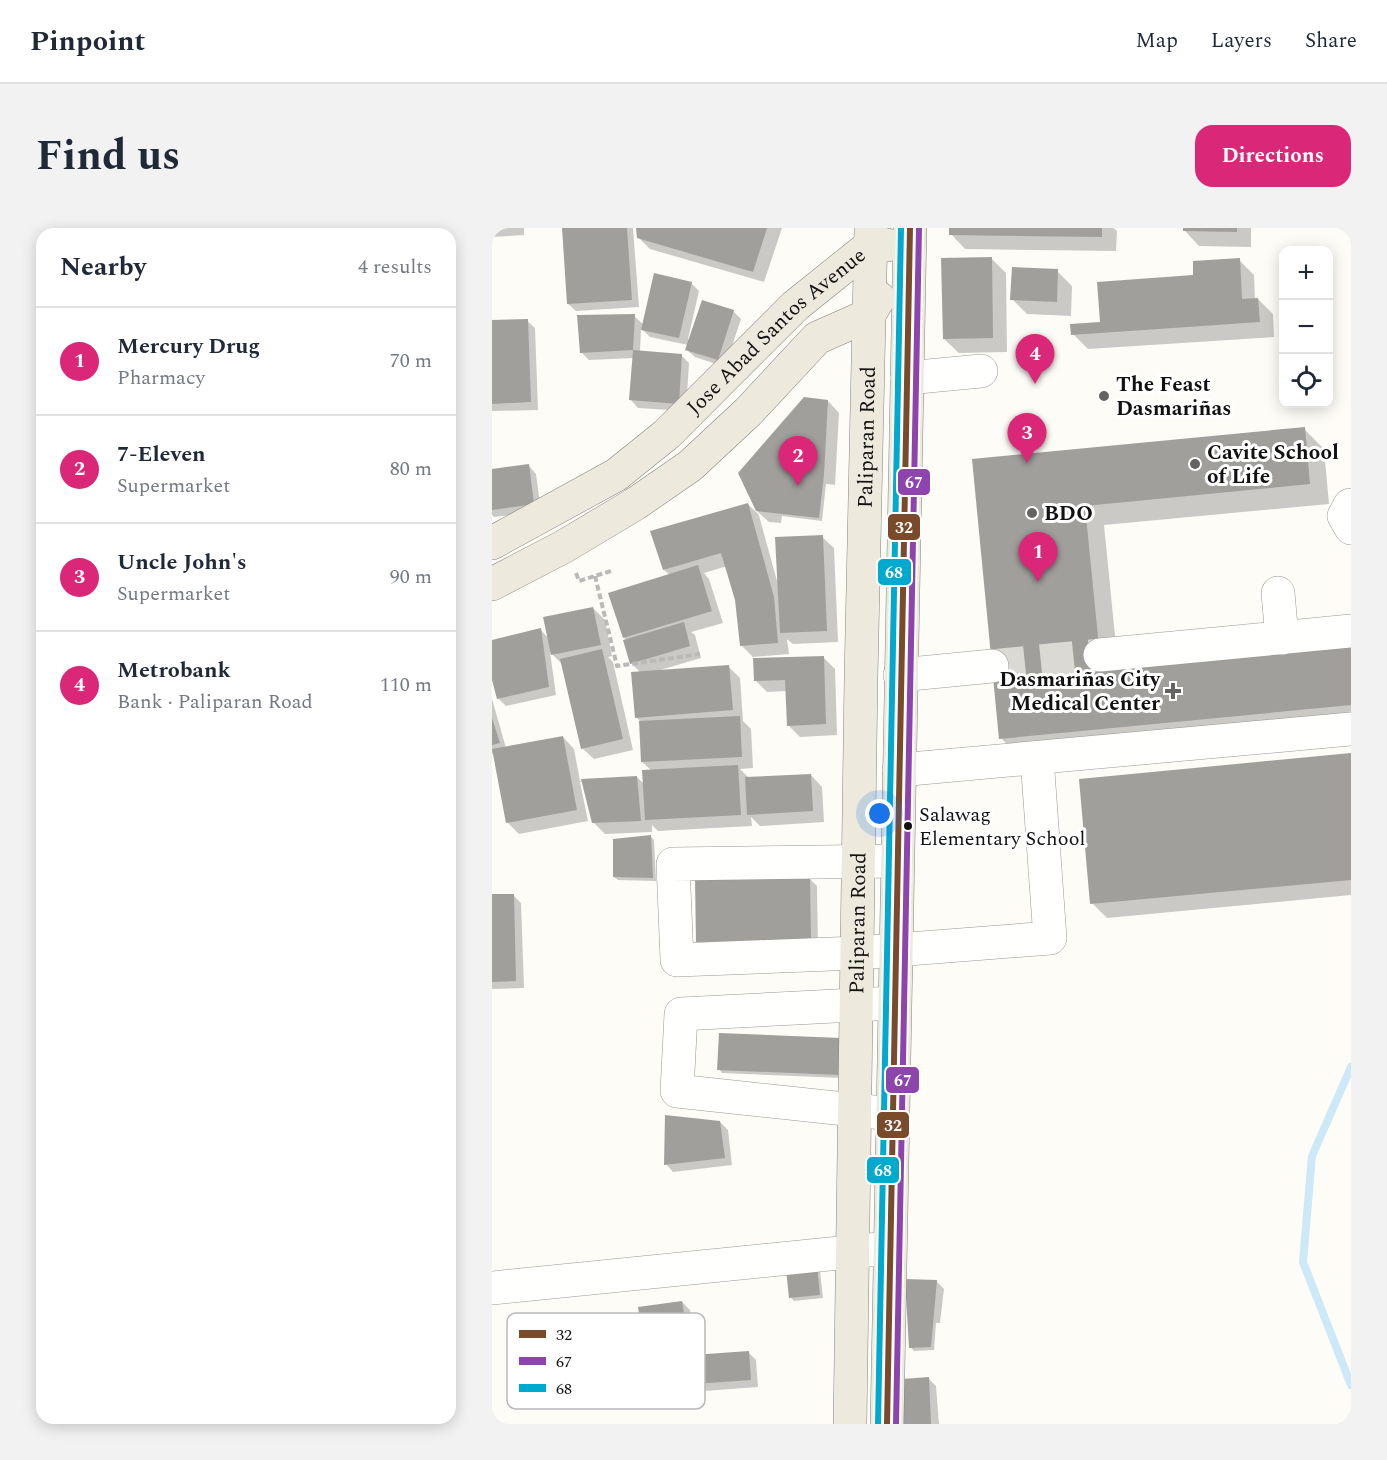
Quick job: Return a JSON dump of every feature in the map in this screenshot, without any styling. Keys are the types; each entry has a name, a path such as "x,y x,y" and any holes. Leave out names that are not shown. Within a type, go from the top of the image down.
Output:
{"main road":[{"name":"Jose Abad Santos Avenue","path":"492,543 616,475 667,434 795,306 871,237 910,236 869,315 817,338 748,412 690,466 634,504 563,547 492,584"},
{"name":"Paliparan Road","path":"887,1424 910,236"},
{"name":"Paliparan Road","path":"850,1424 858,861 871,237"}],"street":[{"path":"907,378 981,371"},
{"path":"1350,505 1344,516 1351,528"},
{"path":"1278,593 1282,638"},
{"path":"1100,655 1351,631"},
{"path":"900,675 992,666"},
{"path":"898,770 1351,729"},
{"path":"897,861 673,864 677,960 857,953 1050,938 1037,758"},
{"path":"892,1114 678,1091 681,1014 894,1003"},
{"path":"492,1288 890,1248"}],"path":[{"path":"574,569 579,581 611,571"},
{"path":"595,576 617,666 700,654"}],"building":[{"path":"562,228 627,228 632,300 567,304"},
{"path":"636,228 767,228 753,272 637,238"},
{"path":"949,228 1102,228 1102,237 949,235"},
{"path":"1183,228 1237,228 1237,232 1183,231"},
{"path":"992,257 993,338 943,339 941,258"},
{"path":"1240,258 1242,299 1258,298 1260,322 1071,335 1070,324 1100,322 1097,282 1193,275 1193,261"},
{"path":"1012,267 1058,269 1057,302 1010,300"},
{"path":"654,273 692,282 679,338 641,330"},
{"path":"702,300 734,310 718,360 685,350"},
{"path":"635,314 633,350 580,353 577,315"},
{"path":"528,319 531,402 492,404 492,320"},
{"path":"633,350 682,354 679,404 629,400"},
{"path":"804,397 828,400 819,518 756,511 738,473"},
{"path":"1305,427 1310,484 1085,506 1101,667 1351,642 1351,705 999,739 972,459"},
{"path":"529,464 534,504 492,510 492,469"},
{"path":"748,503 774,597 778,643 740,646 735,600 721,553 663,570 650,531"},
{"path":"823,535 827,631 780,633 775,537"},
{"path":"698,565 712,611 623,638 608,593"},
{"path":"593,607 601,645 551,655 543,617"},
{"path":"684,622 690,646 630,664 623,640"},
{"path":"541,628 549,687 497,699 492,680 492,640"},
{"path":"602,649 623,739 581,749 560,659"},
{"path":"824,656 826,724 787,726 785,680 754,681 753,658"},
{"path":"729,665 733,710 635,718 631,672"},
{"path":"740,716 742,757 641,762 639,721"},
{"path":"492,718 500,743 492,745"},
{"path":"563,736 577,810 506,823 492,749"},
{"path":"1351,753 1351,880 1090,904 1079,779"},
{"path":"738,765 741,815 645,820 642,770"},
{"path":"811,774 813,811 747,815 745,777"},
{"path":"637,776 641,821 592,823 581,779"},
{"path":"651,835 653,878 613,877 613,839"},
{"path":"810,877 811,940 696,942 695,879"},
{"path":"492,894 514,894 516,981 492,982"},
{"path":"719,1033 841,1038 840,1075 717,1070"},
{"path":"665,1115 720,1121 725,1158 664,1165"},
{"path":"817,1266 820,1295 789,1298 786,1269"},
{"path":"905,1279 937,1280 931,1347 909,1348"},
{"path":"682,1301 684,1313 639,1313 638,1307"},
{"path":"749,1351 751,1380 705,1383 705,1354"},
{"path":"929,1377 931,1424 903,1424 902,1379"}],"waterway":[{"path":"1351,1067 1312,1156 1303,1262 1351,1385"}],"tunnel":[{"path":"992,666 1100,655"}],"transit line":[{"name":"68","path":"878,1424 901,228"},
{"name":"32","path":"887,1424 910,228"},
{"name":"67","path":"896,1424 919,228"}],"place":[{"name":"Metrobank","path":"1035,384"},
{"name":"The Feast Dasmariñas","path":"1104,396"},
{"name":"Uncle John's","path":"1027,463"},
{"name":"Cavite School of Life","path":"1195,464"},
{"name":"7-Eleven","path":"798,486"},
{"name":"BDO","path":"1032,513"},
{"name":"Mercury Drug","path":"1038,582"},
{"name":"Dasmariñas City Medical Center","path":"1173,691"},
{"name":"Salawag Elementary School","path":"908,826"}]}
